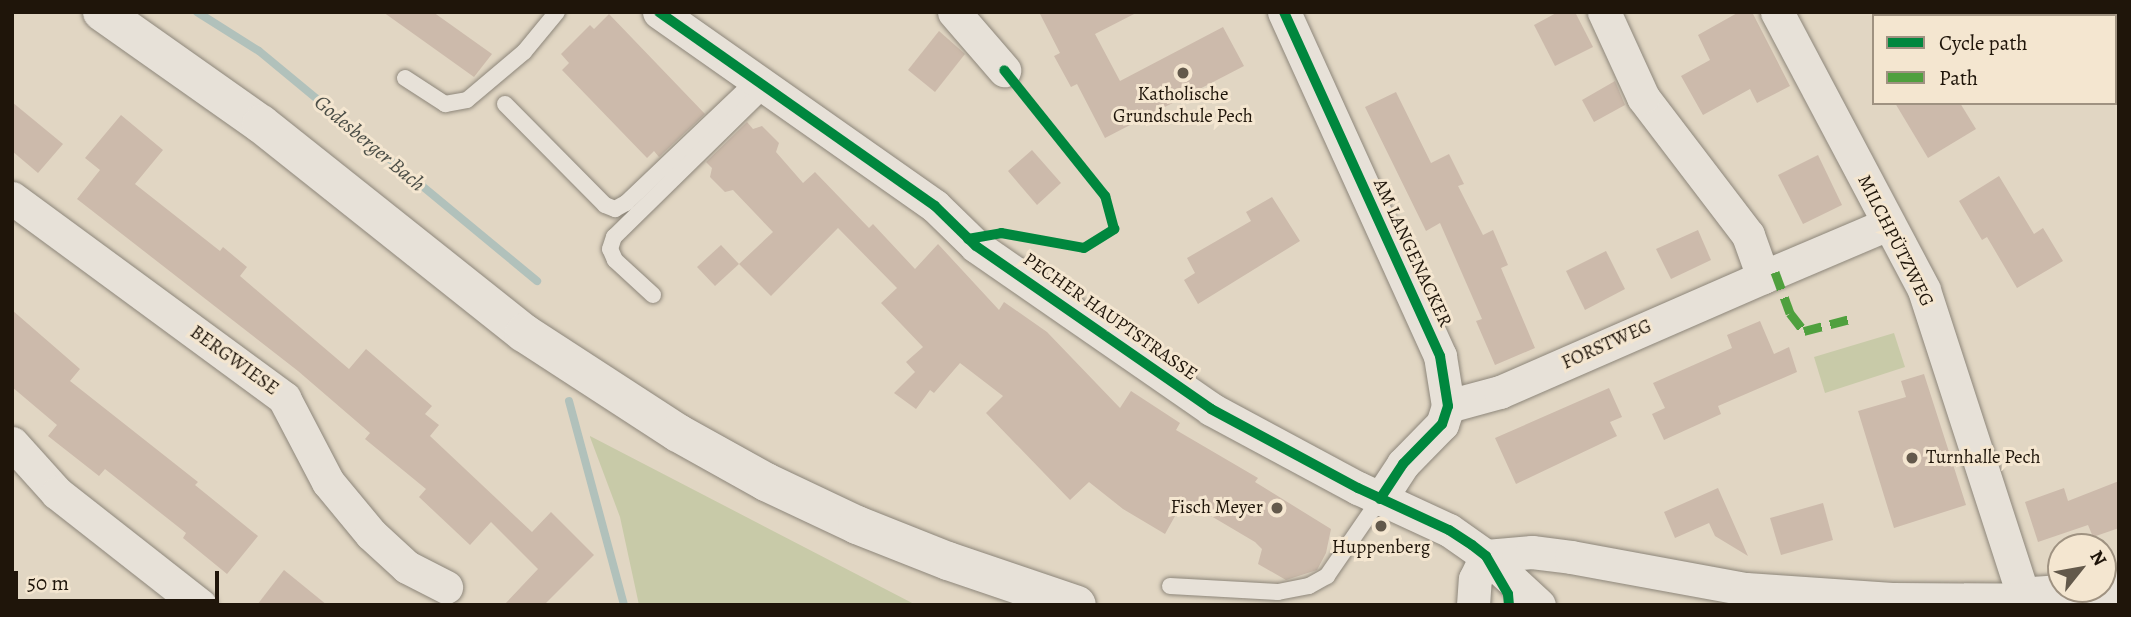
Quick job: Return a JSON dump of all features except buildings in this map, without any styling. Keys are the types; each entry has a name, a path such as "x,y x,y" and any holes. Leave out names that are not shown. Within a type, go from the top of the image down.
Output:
{"main road":[{"path":"102,12 261,124 524,333 678,433 766,482 857,525 948,561 1077,605"}],"street":[{"name":"PECHER HAUPTSTRASSE","path":"659,12 759,85 935,206 976,246 1211,409 1380,499 1449,530 1486,556 1541,605"},
{"path":"954,12 1004,70"},
{"name":"AM LANGENACKER","path":"1284,12 1440,356 1448,407"},
{"path":"1604,12 1643,97 1748,235 1763,277"},
{"name":"MILCHPÜTZWEG","path":"1777,12 1924,290 2020,593"},
{"name":"BERGWIESE","path":"12,198 284,398 328,482 371,534 407,567 446,587"},
{"name":"FORSTWEG","path":"1448,407 1500,392 1888,224"},
{"path":"1380,499 1402,464 1442,424 1448,407"},
{"path":"12,443 57,493 200,605"},
{"path":"1473,605 1475,579 1486,556 1519,552 1572,557 1746,589 1892,598 2020,593 2119,600"},
{"name":"PECHER HAUPTSTRASSE","path":"1486,556 1508,594 1509,605"},
{"path":"1541,605 1541,591 1551,576 1572,557"}],"lane":[{"path":"405,78 445,104 467,100 524,52 557,12"},
{"path":"505,104 605,205 615,209 626,203 759,85"},
{"path":"653,295 615,260 610,249 614,237 759,85"},
{"path":"1170,586 1278,592 1309,586 1327,576 1380,499"},
{"path":"2020,593 2047,586"}],"green space":[{"path":"1894,333 1905,367 1825,393 1814,357"},
{"path":"590,436 916,605 639,605 620,517"}],"waterway":[{"name":"Godesberger Bach","path":"197,12 259,51 537,281"},
{"name":"Godesberger Bach","path":"569,401 624,605"}],"marked path":[{"path":"1775,272 1790,313 1804,331 1854,318"}],"cycle path":[{"path":"659,12 935,206 976,246 1211,409 1358,488 1449,530 1472,545 1486,556 1508,594 1509,605"},
{"path":"1284,12 1440,356 1448,406 1442,424 1403,464 1380,499"},
{"path":"968,239 1001,233 1084,248 1114,229 1105,196 1004,70"}],"place":[{"name":"Katholische Grundschule Pech","path":"1183,73"},
{"name":"Turnhalle Pech","path":"1912,458"},
{"name":"Fisch Meyer","path":"1277,508"},
{"name":"Huppenberg","path":"1381,526"}]}
